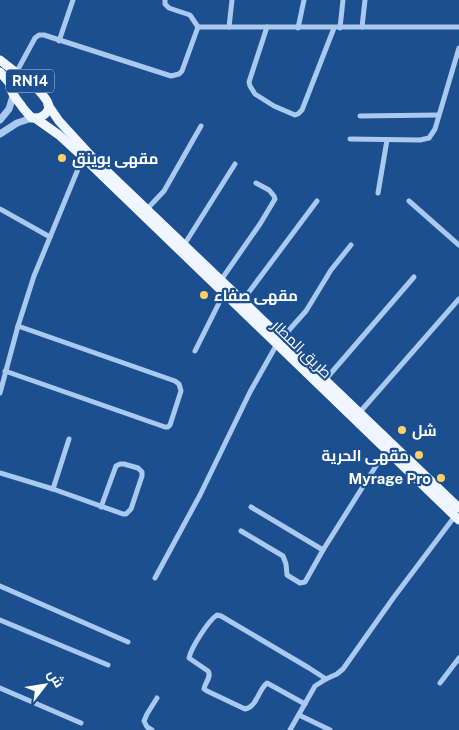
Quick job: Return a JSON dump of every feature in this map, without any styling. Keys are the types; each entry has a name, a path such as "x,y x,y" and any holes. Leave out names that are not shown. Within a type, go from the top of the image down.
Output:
{"main road":[{"name":"RN14","path":"0,60 19,75 29,80 47,101 48,109 43,116 34,118 0,72"},
{"name":"RN14","path":"13,91 19,75"},
{"name":"طريق المطار","path":"48,105 58,121 92,157 243,300 280,341 386,450 458,515"},
{"name":"طريق المطار","path":"34,118 53,130 224,294 360,412 458,515"}],"street":[{"path":"59,40 73,0"},
{"path":"165,0 165,4 169,8 190,15 198,27"},
{"path":"229,27 232,0"},
{"path":"298,28 304,0"},
{"path":"340,28 343,0"},
{"path":"362,27 365,0"},
{"path":"19,75 35,38 39,35 171,76 179,74 182,71 198,27"},
{"path":"198,27 459,27"},
{"path":"267,28 250,86 255,94 274,106 295,115 302,110 334,28"},
{"path":"350,139 420,140 429,138 435,129 459,48"},
{"path":"0,120 10,109 13,91"},
{"path":"360,116 438,115"},
{"path":"0,134 17,122 34,118"},
{"path":"148,210 164,191 201,126"},
{"path":"378,193 387,140"},
{"path":"0,393 34,276 82,157"},
{"path":"184,245 235,164"},
{"path":"221,280 275,199 269,190 256,183"},
{"path":"243,300 317,200"},
{"path":"409,201 459,245"},
{"path":"0,209 50,237"},
{"path":"154,578 200,495 250,392 280,341 306,311 331,270 352,245"},
{"path":"325,380 414,277"},
{"path":"195,351 224,294"},
{"path":"360,412 459,298"},
{"path":"6,371 165,427 170,425 182,391 179,384 175,381 18,326"},
{"path":"52,489 69,439"},
{"path":"241,531 283,556 287,575 300,583 305,582 386,450"},
{"path":"0,473 52,489 100,507 121,514 126,514 131,509 142,472 138,468 124,464 116,466 100,507"},
{"path":"251,507 323,550"},
{"path":"290,730 315,686 343,669 394,597 458,515"},
{"path":"0,586 128,642"},
{"path":"306,704 267,683 251,707 247,709 204,689 210,673 190,659 189,655 209,622 217,616 221,616 326,679"},
{"path":"0,620 108,665"},
{"path":"440,683 459,658"},
{"path":"0,688 81,724"},
{"path":"148,729 144,721 157,698"},
{"path":"299,715 330,730"}],"place":[{"name":"مقهى بوينق","path":"62,158"},
{"name":"مقهى صفاء","path":"204,295"},
{"name":"شل","path":"402,430"},
{"name":"مقهى الحرية","path":"419,455"},
{"name":"Myrage Pro","path":"441,478"}]}
